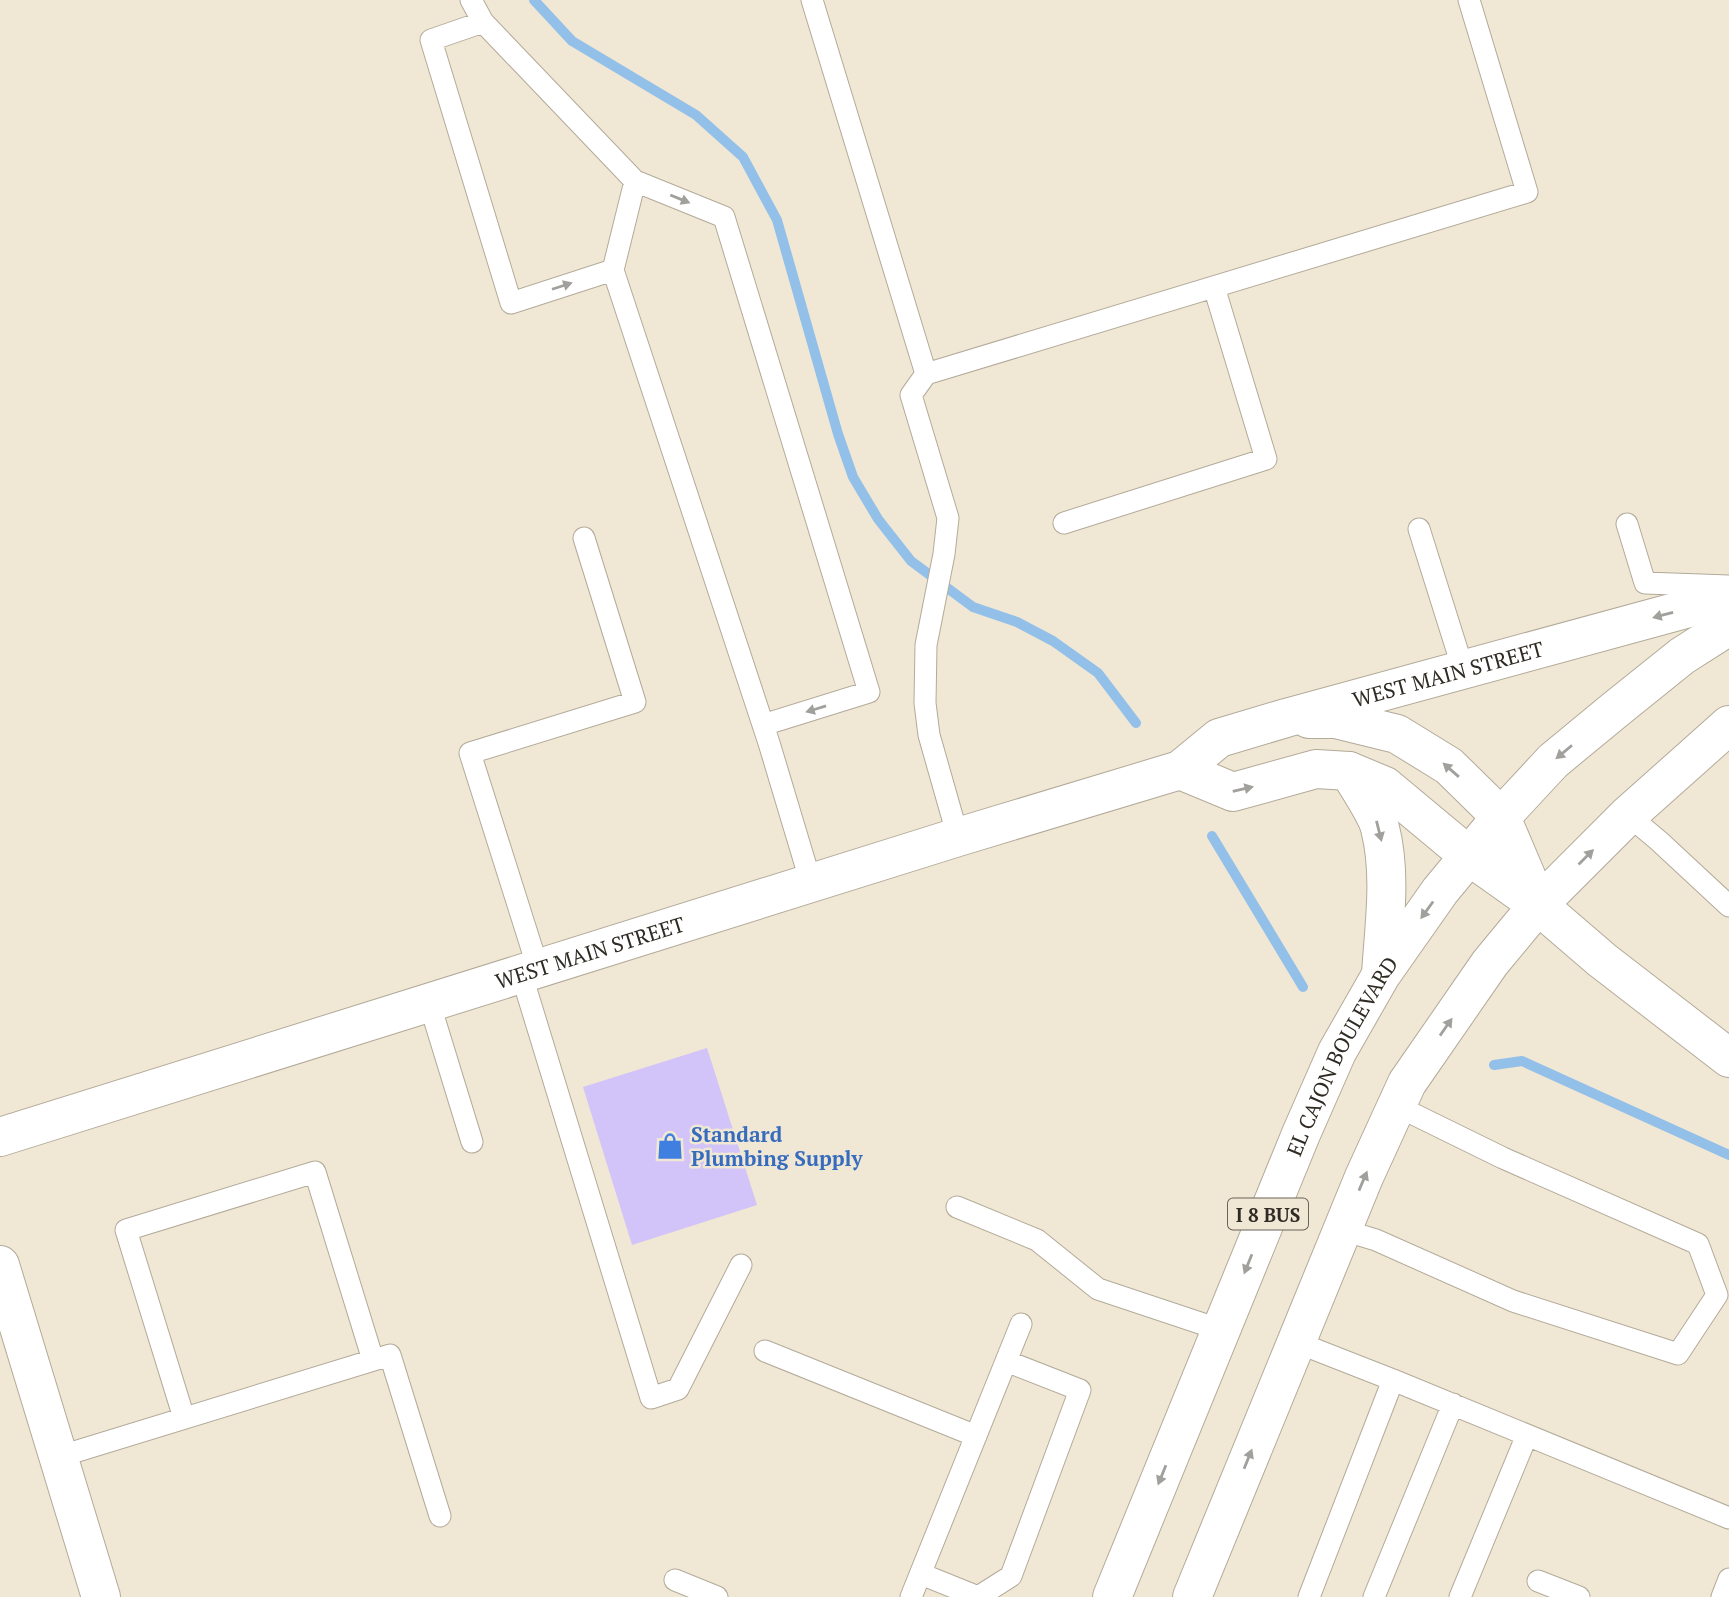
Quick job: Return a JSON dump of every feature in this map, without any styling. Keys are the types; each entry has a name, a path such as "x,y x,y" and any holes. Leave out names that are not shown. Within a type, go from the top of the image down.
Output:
{"main road":[{"name":"WEST MAIN STREET","path":"0,1137 1180,770 1219,738 1463,669 1693,607 1729,600"},
{"name":"EL CAJON BOULEVARD","path":"1112,1597 1296,1146 1337,1052 1381,975 1440,891 1501,817 1553,761 1682,656 1729,626"},
{"path":"1286,718 1336,719 1397,734 1448,766 1501,817 1538,905"},
{"path":"1192,1597 1364,1177 1407,1083 1501,948 1538,905 1628,815 1729,725"},
{"path":"1180,770 1233,793 1316,769 1349,771 1385,786 1469,856 1538,905 1602,960 1729,1058"},
{"path":"1349,771 1380,826 1385,860 1386,900 1381,975"},
{"path":"0,1265 101,1597"}],"lane":[{"path":"471,0 483,22 635,181 724,217 869,692 763,725"},
{"path":"812,0 926,374"},
{"path":"958,837 929,735 925,703 926,645 948,519 911,395 926,374 1527,192 1469,0"},
{"path":"483,22 431,40 511,303 613,270"},
{"path":"635,181 613,270 763,725 811,883"},
{"path":"1064,523 1266,459 1214,287"},
{"path":"1627,524 1645,583 1729,586"},
{"path":"1419,529 1463,669"},
{"path":"584,538 635,702 470,753 651,1398 678,1389 741,1265"},
{"path":"1628,815 1729,905"},
{"path":"429,1002 472,1142"},
{"path":"1343,1230 1376,1241 1513,1301 1678,1354 1717,1295 1698,1244 1503,1158 1397,1107"},
{"path":"184,1418 126,1230 174,1215 315,1172 373,1360"},
{"path":"957,1207 1037,1240 1098,1289 1221,1331"},
{"path":"911,1597 1021,1324"},
{"path":"1296,1342 1729,1518"},
{"path":"765,1351 976,1436"},
{"path":"58,1457 390,1355 440,1516"},
{"path":"921,1574 978,1597 1011,1576 1080,1390 1006,1361"},
{"path":"1309,1597 1393,1380"},
{"path":"1374,1597 1452,1404"},
{"path":"1460,1597 1527,1435"},
{"path":"1722,1597 1729,1579"},
{"path":"675,1580 717,1597"},
{"path":"1538,1581 1579,1597"}],"building":[{"name":"Standard Plumbing Supply","path":"707,1048 757,1205 632,1245 583,1087"}],"waterway":[{"path":"534,0 572,41 696,115 743,157 777,220 838,434 853,477 878,519 911,561 973,607 1017,622 1053,641 1098,673 1136,723"},
{"path":"1212,836 1303,987"},
{"path":"1494,1065 1522,1061 1729,1155"}],"place":[{"name":"Standard Plumbing Supply","path":"670,1146"}]}
